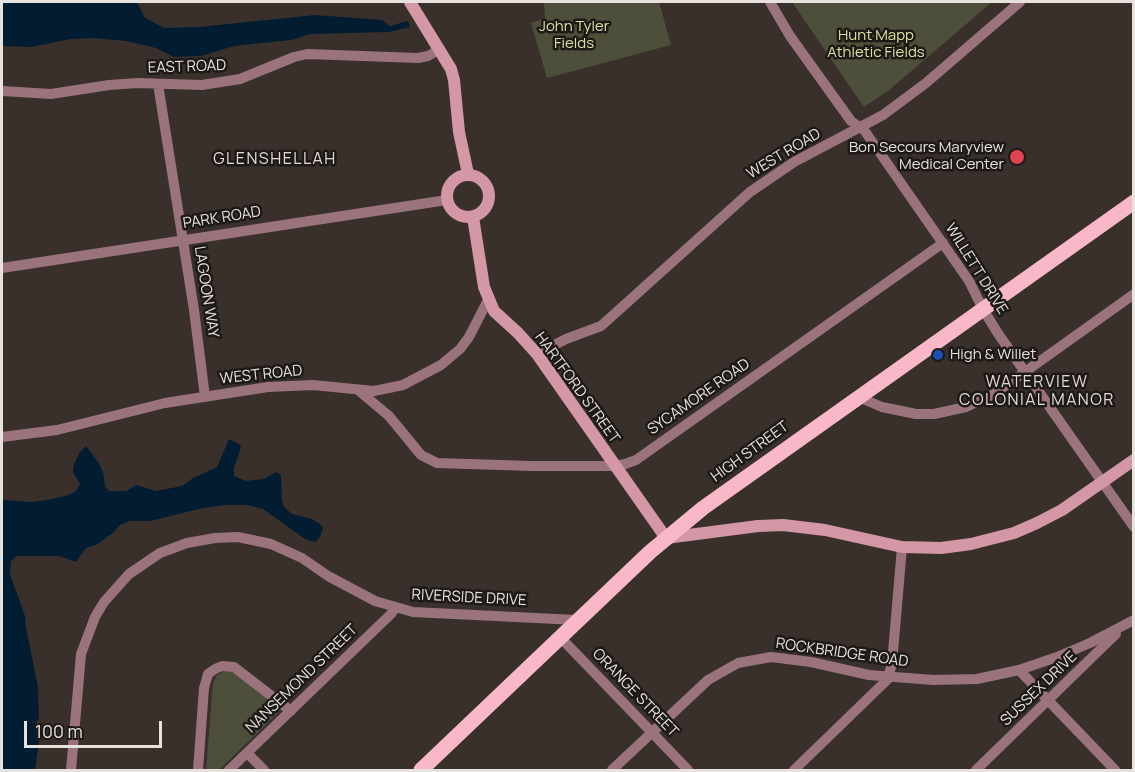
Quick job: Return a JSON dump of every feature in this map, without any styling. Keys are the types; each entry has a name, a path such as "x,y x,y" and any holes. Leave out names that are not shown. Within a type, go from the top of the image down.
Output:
{"main road":[{"name":"HIGH STREET","path":"421,771 577,620 666,538 749,474 1134,202"}],"street":[{"path":"410,2 451,69 459,132 468,174"},
{"name":"WILLETT DRIVE","path":"770,2 790,36 851,121 861,127 943,243 1025,371 1134,527"},
{"name":"WEST ROAD","path":"537,354 566,339 601,326 750,192 794,162 883,115 1020,2"},
{"name":"EAST ROAD","path":"2,91 51,94 108,85 227,82 307,54 418,58 428,56 440,49"},
{"name":"LAGOON WAY","path":"158,84 206,397"},
{"path":"468,174 480,177 490,193 484,211 472,217 466,217 454,211 447,200 447,193 452,182 461,175 468,174"},
{"name":"PARK ROAD","path":"2,268 447,200"},
{"name":"HARTFORD STREET","path":"472,217 479,264 488,300 502,320 518,333 537,354 666,538"},
{"name":"SYCAMORE ROAD","path":"358,390 389,416 421,455 437,463 615,466 636,460 943,243"},
{"path":"858,397 899,411 925,414 950,412 982,401 1134,294"},
{"name":"WEST ROAD","path":"2,437 57,430 165,404 268,387 313,385 358,390 388,389 403,385 452,357 469,337 488,300"},
{"path":"666,538 783,525 825,530 903,547 959,546 1014,533 1062,510 1134,460"},
{"name":"RIVERSIDE DRIVE","path":"71,771 81,654 88,633 104,602 129,574 160,553 201,540 238,537 255,539 287,550 352,590 395,608 433,614 577,620"},
{"path":"794,771 884,684 888,677 892,664 903,547"},
{"name":"NANSEMOND STREET","path":"229,771 395,608"},
{"name":"ROCKBRIDGE ROAD","path":"612,771 708,680 738,663 756,659 788,658 888,677 959,680 998,676 1058,657 1134,620"},
{"name":"SUSSEX DRIVE","path":"976,771 1122,627"},
{"name":"ORANGE STREET","path":"560,637 688,771"},
{"path":"198,771 204,688 208,675 215,669 222,666 234,667 291,711"},
{"path":"1019,670 1115,771"},
{"path":"247,753 264,771"}],"green space":[{"name":"John Tyler Fields","path":"544,2 659,2 671,45 547,78 531,23 545,18"},
{"name":"Hunt Mapp Athletic Fields","path":"792,2 992,2 888,91 864,107"},
{"path":"225,671 234,672 282,709 219,770 206,770 213,683 217,675"}],"water":[{"path":"2,2 137,2 145,18 164,28 199,27 315,15 382,20 390,26 408,21 410,27 389,32 310,34 291,40 234,46 201,56 174,57 156,48 126,41 93,38 71,39 31,47 2,46"},
{"path":"229,439 241,447 234,468 234,476 246,481 264,479 276,472 281,475 284,507 292,514 312,519 320,524 323,528 320,537 315,542 305,539 263,509 247,505 226,505 203,508 150,521 130,521 120,525 96,545 86,548 76,562 59,556 17,556 11,561 10,574 26,619 38,687 39,718 36,723 39,742 35,770 2,770 2,500 31,502 69,495 76,491 80,484 73,472 74,464 86,446 98,462 103,472 105,486 109,491 126,491 136,485 156,491 182,486 217,467"}],"place":[{"name":"Bon Secours Maryview Medical Center","path":"1017,157"},
{"name":"High & Willet","path":"938,355"}],"district":[{"name":"GLENSHELLAH","path":"275,160"},
{"name":"WATERVIEW COLONIAL MANOR","path":"1037,392"}]}
